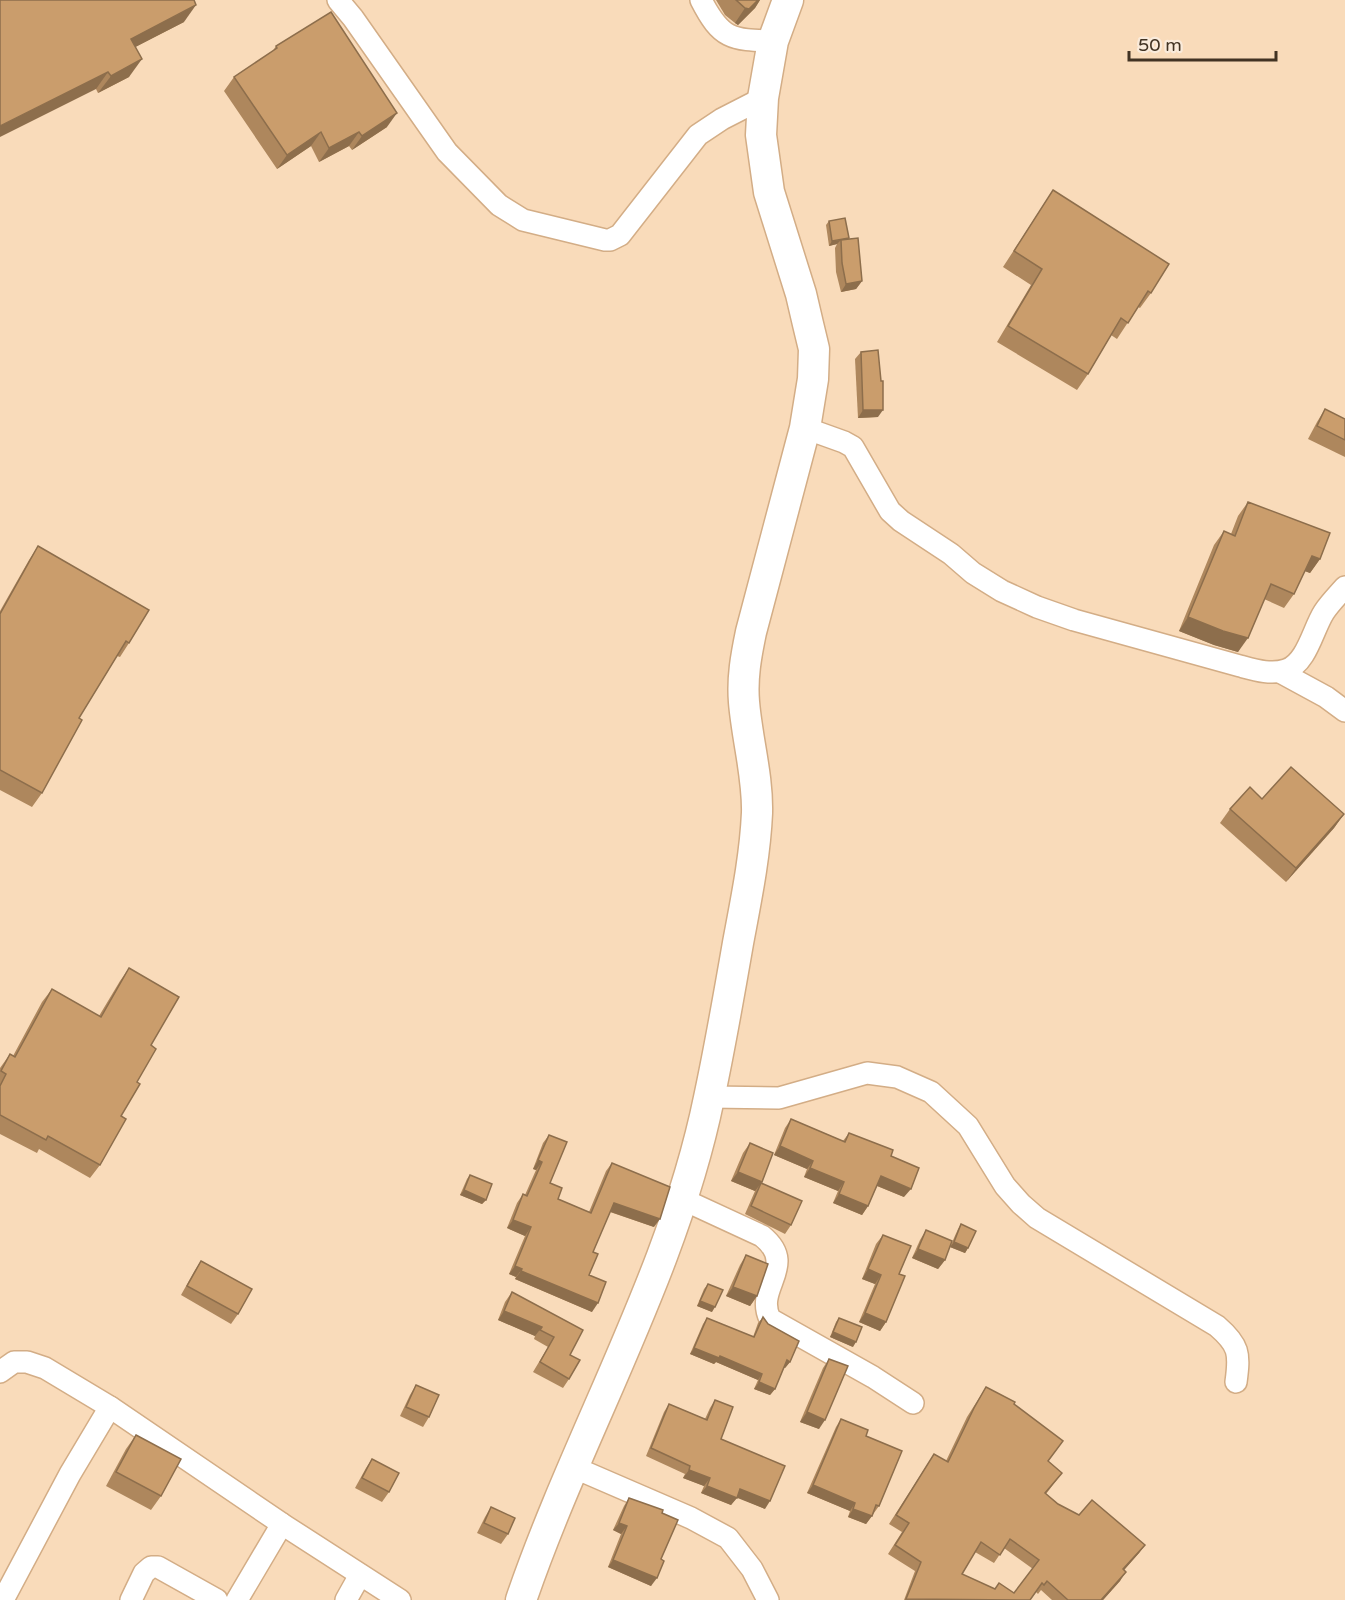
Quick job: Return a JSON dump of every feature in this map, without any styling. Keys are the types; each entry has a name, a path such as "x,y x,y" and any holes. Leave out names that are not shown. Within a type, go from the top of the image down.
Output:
{"street":[{"path":"338,0 447,152 509,213 523,220 555,229 605,240 615,238 623,231 698,135 722,119 763,98"},
{"path":"701,0 718,28 728,35 743,40 773,41"},
{"path":"521,1600 573,1467 628,1343 698,1150 747,896 757,813 757,794 744,703 745,664 751,632 805,428 813,379 814,349 801,294 769,192 761,135 763,98 773,41 788,0"},
{"path":"805,428 853,447 890,511 901,521 951,554 973,573 1002,591 1037,607 1083,623 1264,672 1280,672 1297,663 1324,612 1345,587"},
{"path":"1280,672 1326,697 1345,711"},
{"path":"710,1097 779,1098 867,1073 897,1077 931,1092 968,1126 1005,1186 1037,1218 1218,1326 1231,1338 1238,1349 1236,1382"},
{"path":"682,1199 762,1236 772,1244 777,1255 778,1268 767,1299 767,1313 770,1319 873,1377 913,1403"},
{"path":"0,1372 14,1362 27,1362 45,1368 110,1407 282,1524 400,1600"},
{"path":"3,1600 70,1474 110,1407"},
{"path":"573,1467 691,1518 729,1538 752,1569 768,1600"},
{"path":"237,1600 282,1524"},
{"path":"131,1600 144,1573 151,1567 158,1567 217,1600"},
{"path":"346,1600 360,1575"}],"building":[{"path":"0,0 194,0 196,5 131,39 142,59 111,76 108,72 0,126"},
{"path":"736,0 758,0 749,9"},
{"path":"331,12 397,113 362,136 359,132 329,148 321,132 287,155 234,77 277,48 276,46"},
{"path":"1053,190 1169,264 1151,293 1148,291 1128,323 1121,318 1088,374 1008,326 1042,269 1014,251"},
{"path":"845,218 849,238 832,241 829,221"},
{"path":"858,238 862,281 846,284 841,240"},
{"path":"878,350 881,381 883,381 883,410 863,410 861,352"},
{"path":"1325,409 1345,419 1345,440 1317,426"},
{"path":"1248,502 1330,533 1320,559 1312,556 1294,594 1271,584 1248,638 1188,617 1224,531 1235,536"},
{"path":"38,546 149,610 129,643 126,641 79,718 82,720 42,793 0,770 0,614"},
{"path":"1291,767 1344,814 1296,868 1230,809 1250,787 1262,799"},
{"path":"129,968 179,997 151,1045 156,1049 137,1082 140,1084 121,1116 126,1119 100,1165 48,1136 46,1140 0,1115 0,1086 6,1074 1,1071 10,1054 15,1057 52,989 101,1017"},
{"path":"791,1119 845,1142 849,1133 893,1150 891,1156 919,1168 911,1189 881,1176 868,1206 839,1194 844,1182 810,1168 813,1161 780,1146"},
{"path":"549,1135 567,1142 550,1183 562,1188 558,1199 591,1213 612,1163 670,1187 660,1219 614,1203 593,1252 598,1254 589,1275 606,1282 598,1303 521,1271 522,1269 515,1266 531,1227 513,1220 523,1194 527,1196 542,1162 538,1160"},
{"path":"750,1143 773,1153 762,1182 738,1172"},
{"path":"470,1175 492,1184 486,1200 464,1190"},
{"path":"761,1183 802,1201 791,1225 751,1206"},
{"path":"961,1224 976,1231 968,1248 954,1242"},
{"path":"926,1230 952,1241 945,1260 918,1249"},
{"path":"883,1235 911,1246 899,1274 905,1276 886,1322 865,1313 881,1275 868,1269"},
{"path":"746,1255 768,1264 757,1296 733,1287"},
{"path":"201,1261 252,1289 238,1314 187,1286"},
{"path":"708,1284 723,1290 715,1307 700,1301"},
{"path":"512,1292 583,1330 570,1355 580,1360 569,1379 540,1362 554,1337 540,1330 542,1327 504,1311"},
{"path":"763,1317 768,1324 799,1341 790,1362 787,1360 775,1389 759,1382 762,1374 720,1356 719,1358 694,1348 707,1318 754,1337"},
{"path":"839,1318 862,1327 856,1342 833,1332"},
{"path":"829,1359 848,1366 825,1420 807,1412"},
{"path":"416,1385 439,1395 429,1417 406,1407"},
{"path":"986,1387 1015,1402 1014,1404 1063,1441 1048,1461 1062,1473 1045,1493 1058,1504 1079,1515 1092,1500 1145,1545 1123,1569 1126,1572 1101,1600 1068,1600 1047,1581 1044,1585 1042,1583 1030,1600 906,1599 921,1562 895,1545 909,1523 896,1515 934,1454 948,1462","holes":["1010,1539 1039,1560 1014,1593 999,1583 995,1589 962,1574 981,1542 1000,1555"]},
{"path":"715,1400 733,1407 721,1439 785,1466 770,1501 740,1489 737,1498 707,1486 710,1478 689,1470 690,1466 651,1448 669,1404 707,1420"},
{"path":"841,1419 868,1430 866,1436 902,1451 879,1506 876,1505 872,1516 853,1509 855,1503 813,1485"},
{"path":"136,1435 181,1459 161,1496 116,1472"},
{"path":"372,1459 399,1473 389,1492 362,1478"},
{"path":"629,1498 663,1510 662,1513 678,1520 661,1559 664,1561 657,1578 613,1560 627,1526 619,1523"},
{"path":"491,1507 515,1518 508,1534 484,1523"}]}
